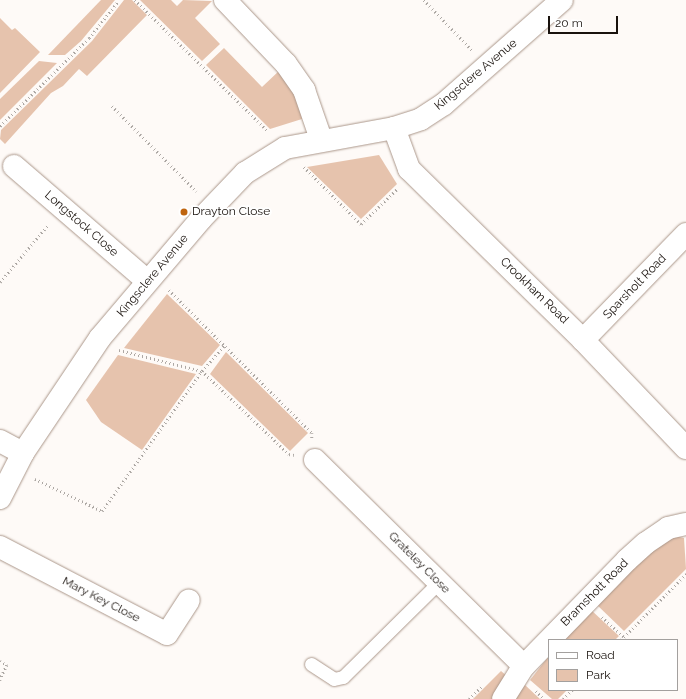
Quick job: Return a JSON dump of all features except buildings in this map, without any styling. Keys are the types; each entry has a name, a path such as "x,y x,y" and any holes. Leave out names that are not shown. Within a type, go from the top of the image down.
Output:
{"street":[{"path":"225,0 286,64 304,90 321,139"},
{"name":"Kingsclere Avenue","path":"0,498 19,461 100,338 212,207 245,173 285,148 321,139 394,128 421,119 438,108 488,66 562,0"},
{"name":"Crookham Road","path":"394,128 413,173 583,340 686,448"},
{"name":"Longstock Close","path":"14,166 62,207 151,278"},
{"name":"Sparsholt Road","path":"583,340 686,234"},
{"path":"0,441 19,461"},
{"name":"Grateley Close","path":"315,460 524,666"},
{"name":"Bramshott Road","path":"549,639 585,601 646,543 668,528 686,524"},
{"name":"Mary Key Close","path":"0,547 167,634 189,600"},
{"name":"Bramshott Road","path":"503,699 524,666 548,640"}],"lane":[{"path":"310,664 334,679 343,677 439,582"}],"path":[{"path":"0,126 89,38 119,0"},
{"path":"135,0 361,224 413,173"},
{"path":"424,0 488,66"},
{"path":"112,106 212,207"},
{"path":"0,282 62,207"},
{"path":"100,338 115,349 202,371 289,454 315,460 312,433 225,345 151,278"},
{"path":"19,461 102,511 202,371 225,345"},
{"path":"585,601 622,639 686,574"},
{"path":"0,661 7,665 0,680"},
{"path":"563,699 571,691"}],"green space":[{"path":"101,0 115,0 81,41 65,55 48,55"},
{"path":"124,0 132,0 147,15 87,76 79,69 63,86 51,93 5,144 0,139 1,130 92,41"},
{"path":"140,0 171,0 177,6 183,0 212,1 195,18 220,44 202,61"},
{"path":"0,18 12,30 15,28 40,52 0,93"},
{"path":"224,48 262,87 280,70 289,81 301,109 302,119 270,129 206,65"},
{"path":"39,61 57,63 0,120 0,99"},
{"path":"379,155 397,184 361,219 307,167"},
{"path":"167,294 220,345 202,366 124,348"},
{"path":"226,352 308,433 290,451 210,374"},
{"path":"118,355 196,374 142,450 101,422 86,400"},
{"path":"675,536 684,538 686,569 624,631 596,604 647,554"},
{"path":"590,609 619,636 616,639 563,639"},
{"path":"548,657 548,691 566,691 558,699 552,699 530,680"},
{"path":"501,671 508,677 493,699 473,699"},
{"path":"525,685 540,699 515,699"}],"place":[{"name":"Drayton Close","path":"184,212"}]}
